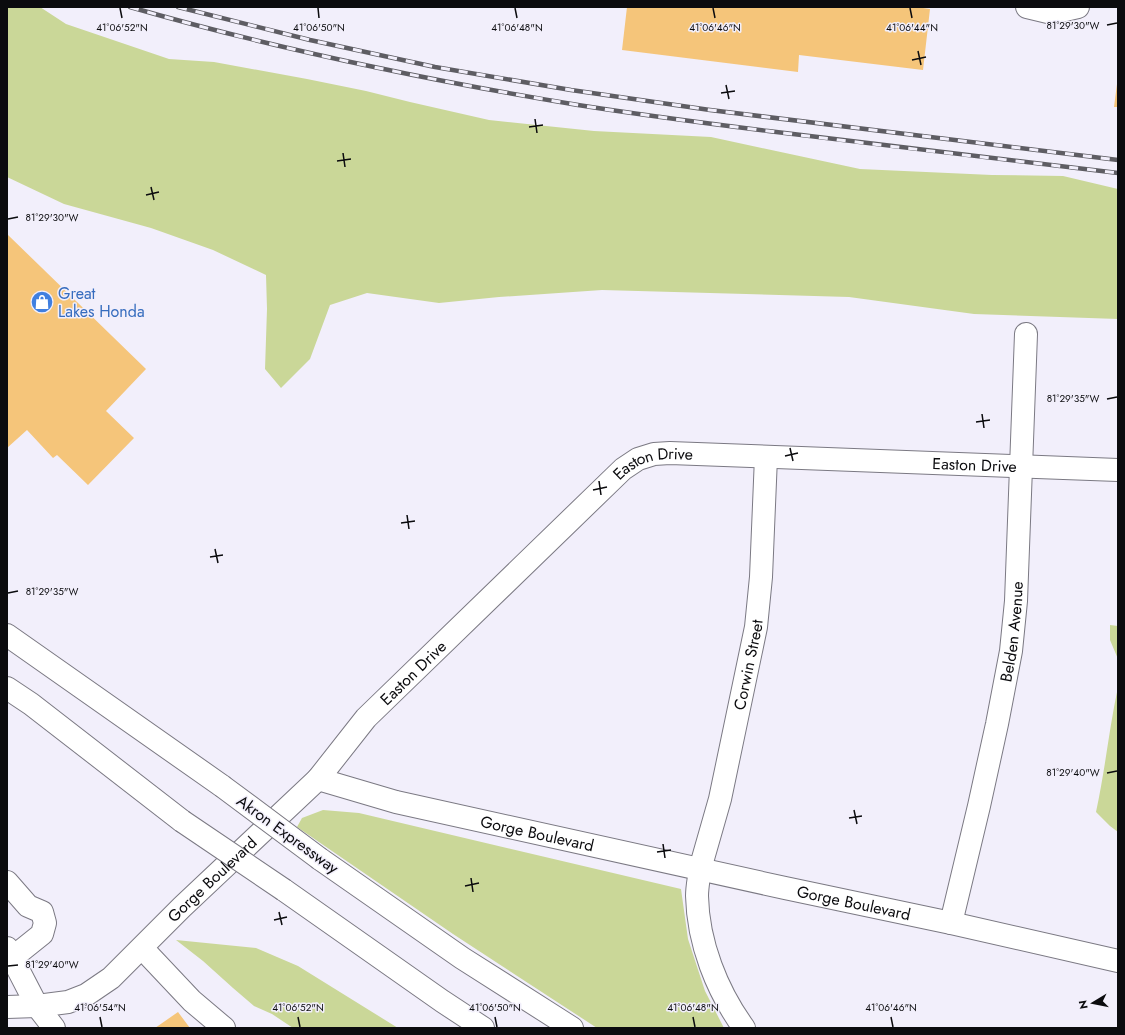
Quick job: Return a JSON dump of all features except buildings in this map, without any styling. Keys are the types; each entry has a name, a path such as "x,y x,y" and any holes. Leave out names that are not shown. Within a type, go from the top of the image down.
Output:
{"main road":[{"path":"1027,7 1052,13 1078,7"},
{"name":"Belden Avenue","path":"951,922 979,806 1011,652 1016,601 1026,334"},
{"name":"Easton Drive","path":"318,779 366,718 623,469 638,459 654,454 670,453 1021,465 1118,470"},
{"name":"Corwin Street","path":"744,1028 724,997 710,966 699,918 697,895 700,868 720,799 756,627 761,577 766,456"},
{"name":"Akron Expressway","path":"7,635 222,786 320,859 462,958 572,1028"},
{"path":"7,688 37,709 182,821 483,1028"},
{"name":"Gorge Boulevard","path":"7,1007 37,1006 68,1002 86,995 111,978 182,907 318,779 396,802 785,888 951,922 1118,960"},
{"path":"7,882 28,906 42,912 45,923 42,934 10,953 37,1006 54,1028"},
{"path":"142,948 192,1001 224,1028"}],"green space":[{"path":"7,7 40,7 66,24 169,59 214,62 307,79 366,91 489,120 594,131 711,137 860,169 992,175 1063,176 1118,189 1118,319 974,314 849,297 602,290 499,297 439,303 367,293 330,305 310,359 281,388 265,369 267,309 266,275 213,250 151,228 64,204 7,177"},
{"path":"1110,625 1118,626 1118,659 1110,640"},
{"path":"1118,687 1118,832 1096,812"},
{"path":"323,810 359,813 681,889 688,939 705,991 724,1028 597,1028 453,934 297,827 302,818"},
{"path":"176,940 256,948 298,966 398,1028 293,1028 272,1014 254,1006 203,961"}],"railway":[{"path":"130,7 240,37 296,50 408,74 578,105 812,137 1118,173"},
{"path":"178,7 310,40 435,67 571,90 710,110 1118,160"}],"place":[{"name":"Great Lakes Honda","path":"42,302"}]}
